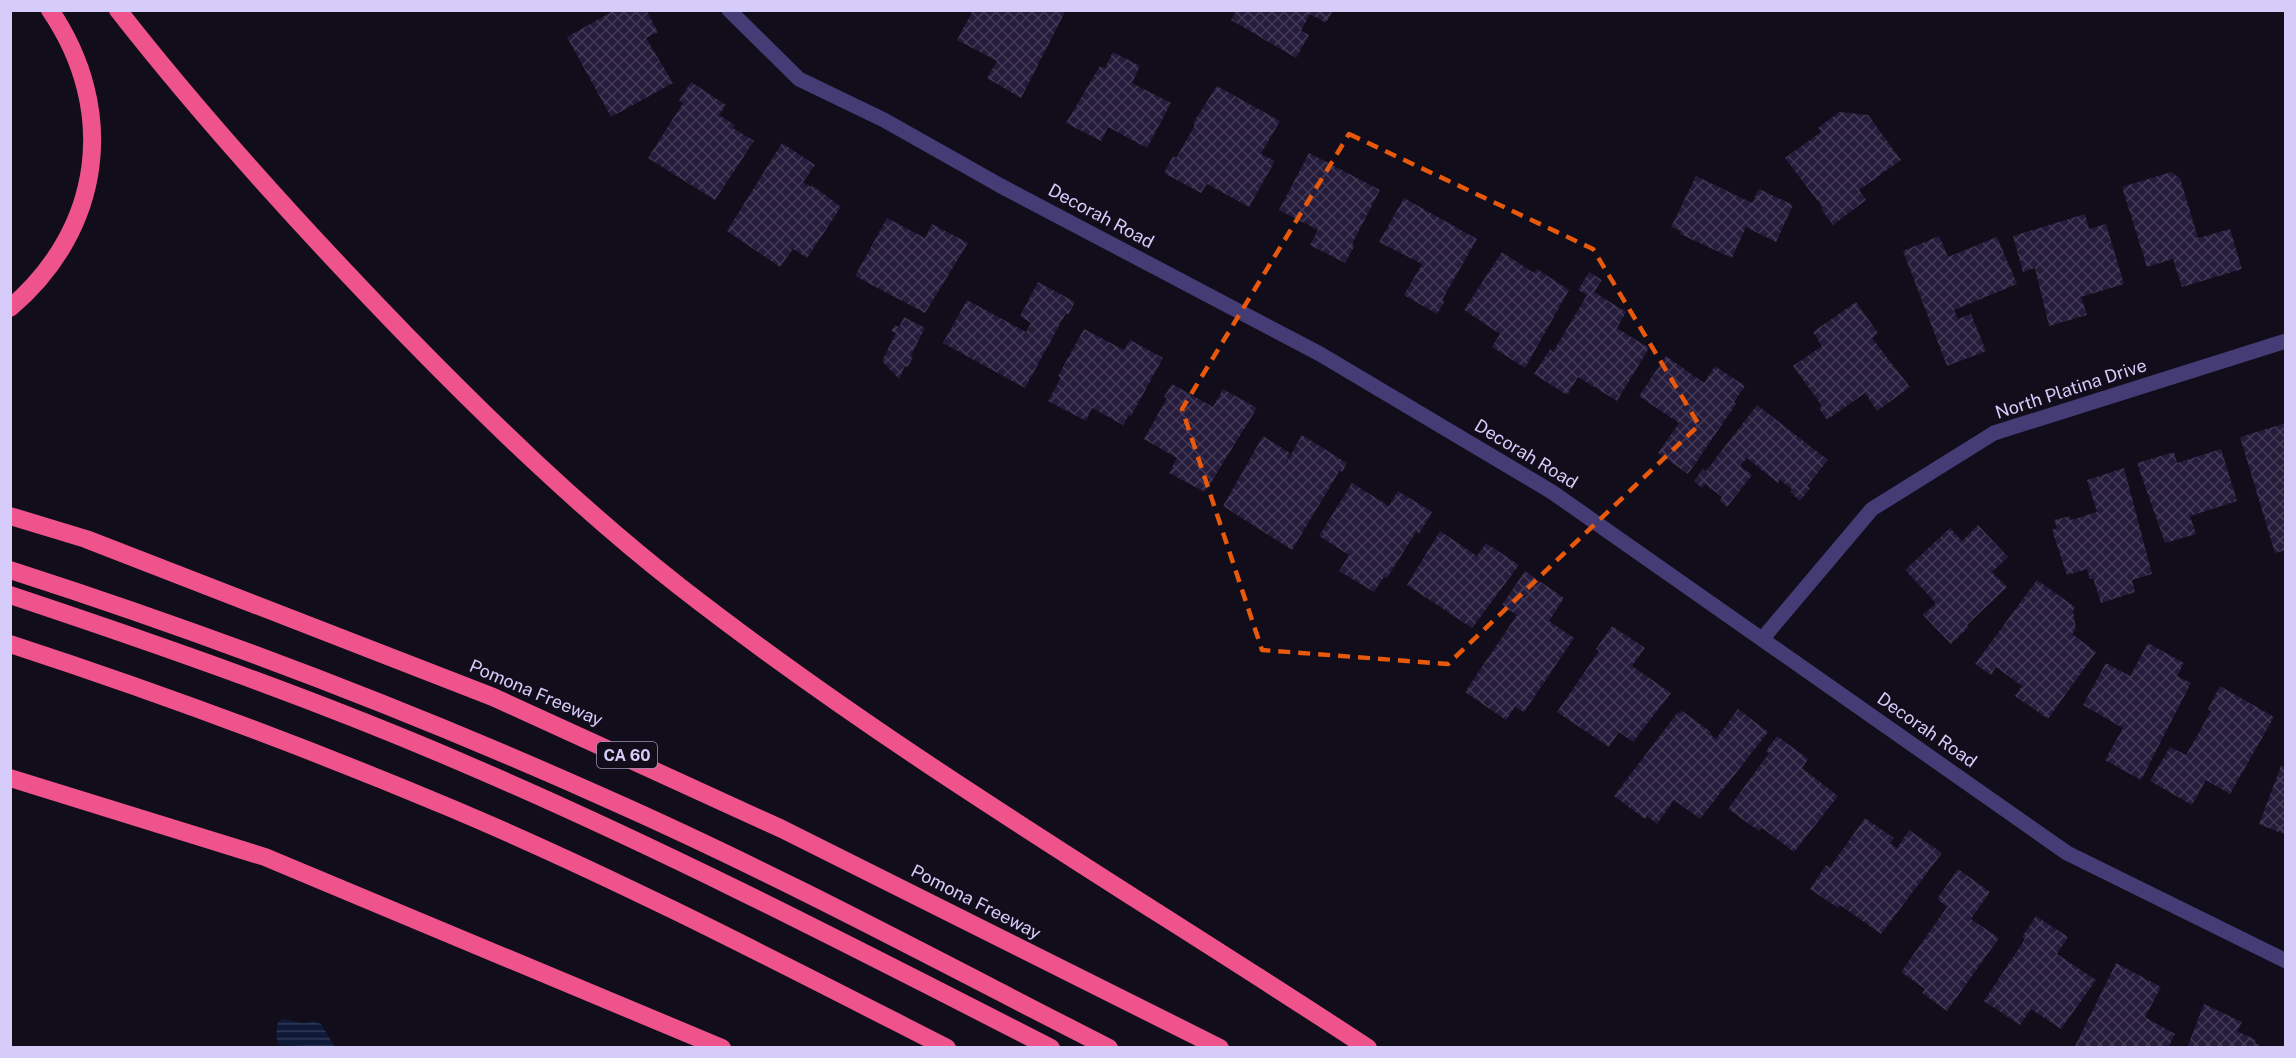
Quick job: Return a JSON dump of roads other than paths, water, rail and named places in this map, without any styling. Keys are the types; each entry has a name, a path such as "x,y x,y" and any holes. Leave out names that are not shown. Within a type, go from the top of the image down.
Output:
{"highway":[{"path":"10,308 31,291 57,256 76,219 90,181 93,137 88,91 76,56 50,10"},
{"path":"118,10 157,60 309,236 503,435 677,585 857,718 1368,1047"},
{"name":"Pomona Freeway","path":"10,516 86,539 493,696 782,829 1220,1047"},
{"path":"10,570 276,661 477,741 760,870 1109,1047"},
{"path":"10,595 268,684 469,765 747,893 1051,1047"},
{"path":"10,644 249,728 453,809 724,934 947,1047"},
{"path":"10,778 266,856 722,1047"}],"street":[{"name":"Decorah Road","path":"729,10 799,79 884,120 1001,186 1320,354 1552,492 2067,853 2286,960"},
{"name":"North Platina Drive","path":"1763,638 1872,509 1994,433 2286,341"}],"water":[{"path":"283,1019 303,1023 313,1021 321,1024 335,1047 278,1045 276,1034 278,1022"}]}
